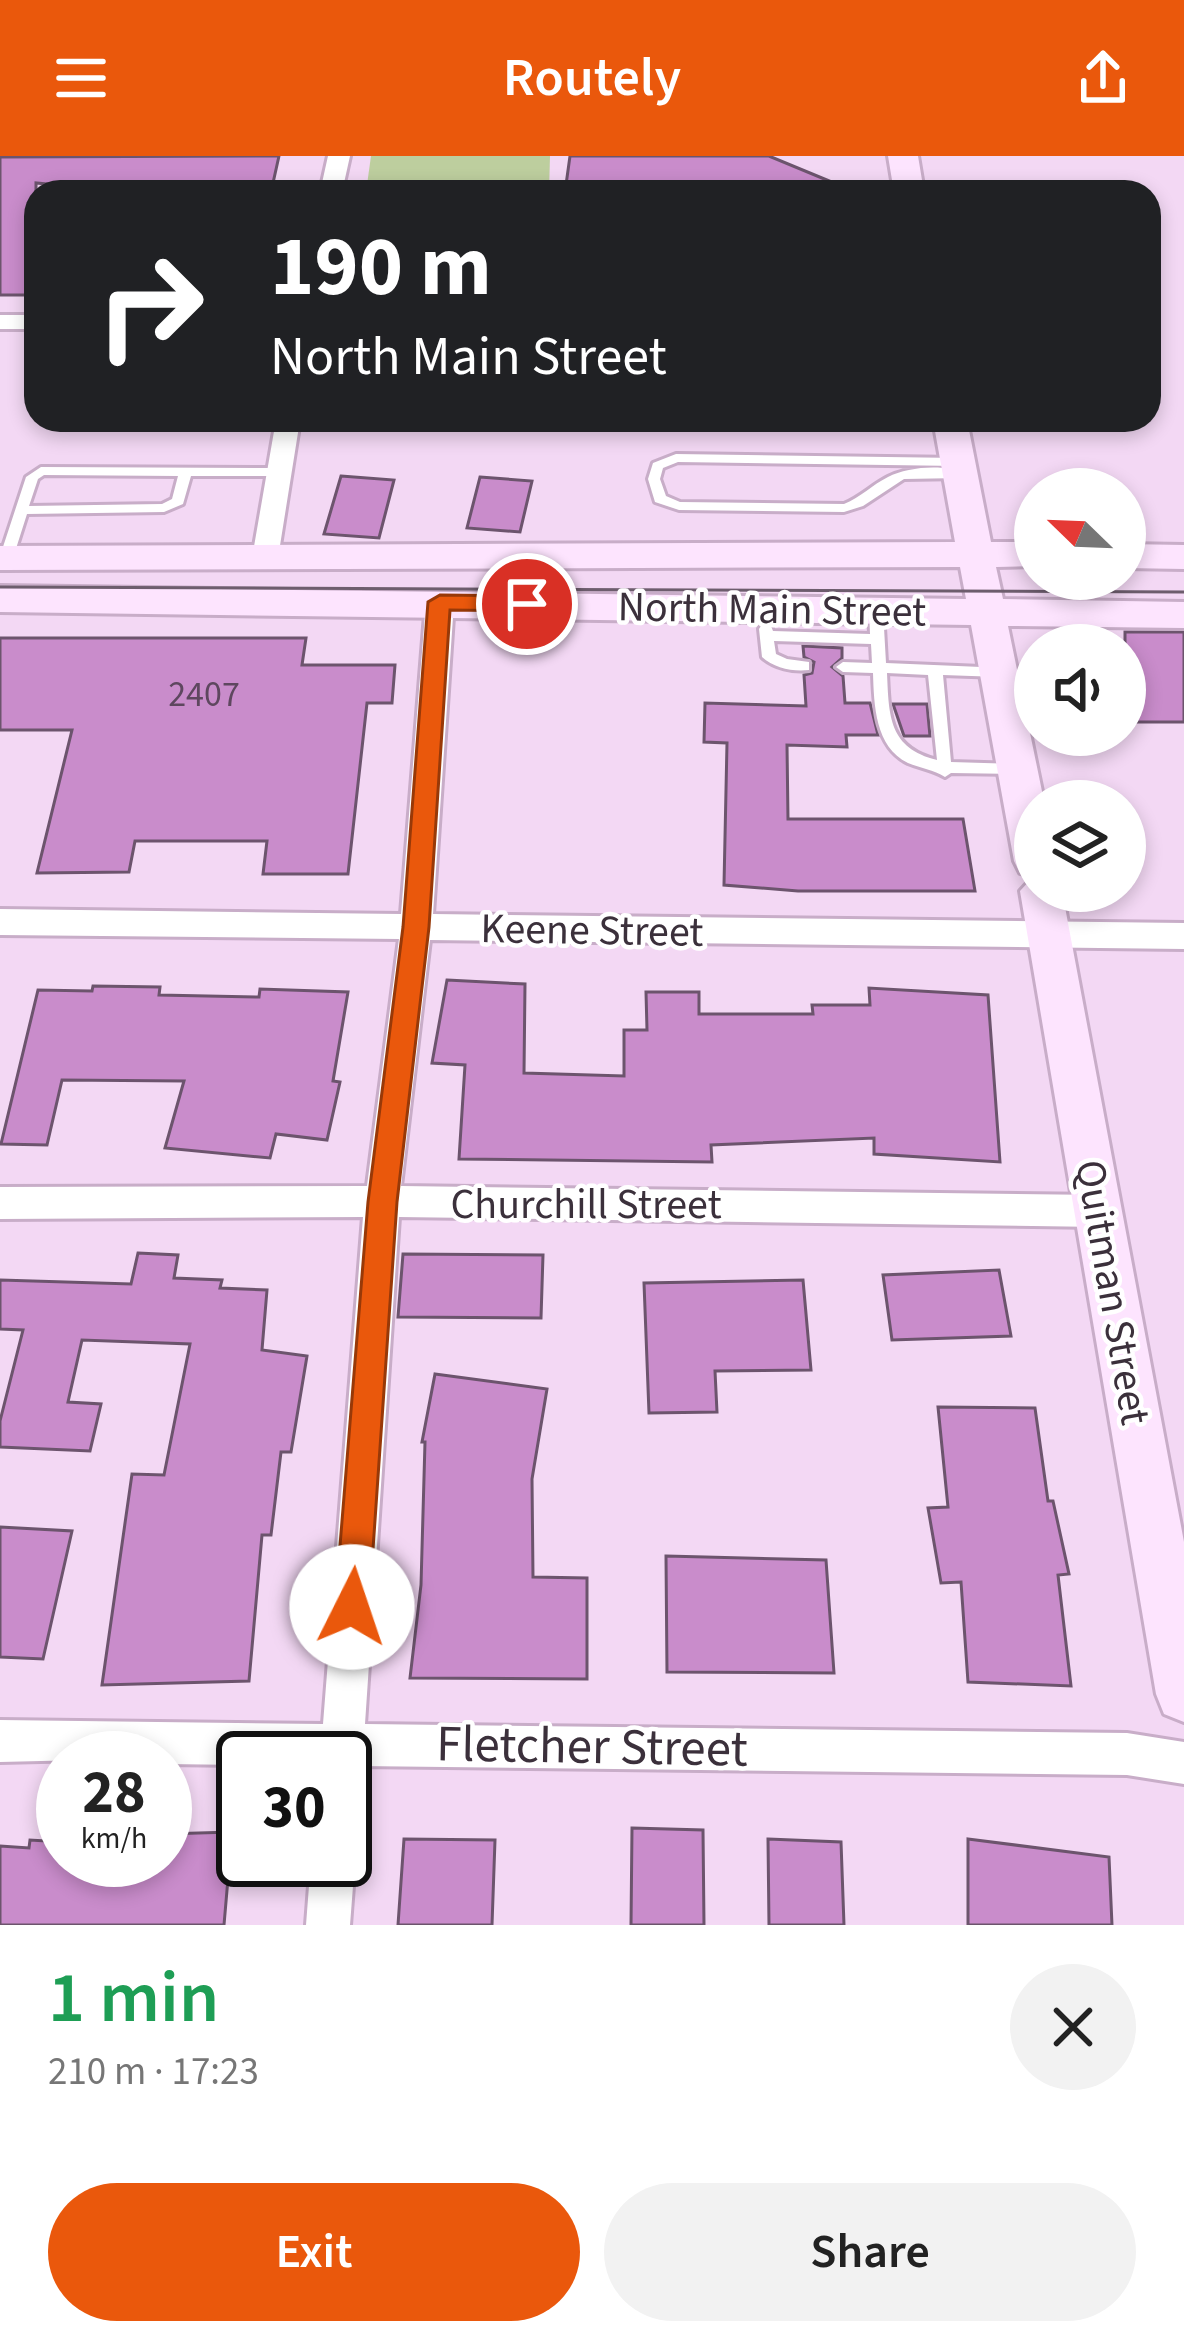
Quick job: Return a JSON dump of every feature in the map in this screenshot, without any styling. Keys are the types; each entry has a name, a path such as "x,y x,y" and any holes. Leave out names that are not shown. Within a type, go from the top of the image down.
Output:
{"main road":[{"path":"952,432 1020,780"},
{"name":"North Main Street","path":"3,558 1014,553"},
{"path":"1146,556 1184,557"},
{"name":"North Main Street","path":"0,599 440,602 878,625 989,612 1184,615"},
{"name":"Quitman Street","path":"1044,913 1184,1694"}],"street":[{"path":"265,558 286,432"},
{"path":"342,1731 382,1202 416,927 440,602"},
{"name":"Keene Street","path":"0,922 416,927 1044,913 1184,936"},
{"name":"Churchill Street","path":"0,1203 382,1202 1100,1211"},
{"name":"Fletcher Street","path":"0,1741 216,1747"},
{"name":"Fletcher Street","path":"372,1750 1127,1754 1184,1763"},
{"path":"328,1925 331,1887"}],"lane":[{"path":"676,458 960,468 891,479 862,504 844,508 679,506 660,499 654,479 657,466 676,458"},
{"path":"3,558 32,477 40,471 279,472"},
{"path":"21,510 164,508 178,501 186,471"},
{"path":"765,622 770,657 804,665"},
{"path":"878,625 886,727 893,747 917,765 945,771 1018,770"},
{"path":"843,667 1000,672"},
{"path":"934,670 945,771"}],"green space":[{"path":"371,156 550,156 549,180 368,180"}],"building":[{"path":"279,156 274,180 24,180 24,295 0,295 0,157"},
{"path":"570,156 769,156 827,180 567,180"},
{"path":"341,476 394,480 379,538 324,534"},
{"path":"480,477 532,481 520,532 467,528"},
{"path":"1146,632 1184,632 1184,722 1146,722"},
{"path":"0,638 306,638 302,665 395,665 392,703 367,703 348,874 263,874 267,841 135,841 129,872 37,873 72,730 0,730"},
{"path":"803,646 842,648 842,658 832,667 843,676 845,703 870,703 878,735 846,735 847,747 787,745 788,819 963,819 975,891 798,891 724,885 727,743 704,742 705,703 806,706 804,675 812,673 814,662 804,657"},
{"path":"893,704 927,704 930,736 904,736"},
{"path":"447,980 525,984 524,1073 624,1076 624,1030 647,1030 646,992 699,992 699,1014 813,1014 812,1005 870,1005 869,988 988,995 1000,1162 874,1154 874,1138 711,1145 712,1162 459,1159 465,1065 432,1063"},
{"path":"93,986 160,987 159,995 259,997 260,989 348,992 333,1081 340,1082 327,1140 276,1134 270,1158 165,1148 184,1081 62,1080 47,1145 1,1144 38,990 92,991"},
{"path":"138,1253 178,1255 174,1278 222,1280 220,1288 267,1290 262,1350 307,1356 291,1452 281,1452 271,1535 262,1535 249,1681 102,1685 132,1474 164,1475 190,1344 82,1340 68,1402 101,1404 90,1451 0,1447 0,1421 23,1330 0,1329 0,1280 131,1284"},
{"path":"403,1254 543,1255 541,1318 398,1317"},
{"path":"999,1270 1011,1336 892,1340 883,1275"},
{"path":"803,1280 811,1370 715,1371 717,1412 649,1413 644,1283"},
{"path":"435,1374 547,1389 532,1479 533,1577 587,1578 587,1679 410,1678 421,1585 422,1442"},
{"path":"938,1407 1035,1408 1048,1501 1053,1501 1069,1574 1058,1575 1071,1686 968,1682 961,1582 941,1583 928,1508 948,1507"},
{"path":"0,1527 72,1531 43,1659 0,1657"},
{"path":"666,1556 826,1560 834,1673 667,1672"},
{"path":"632,1828 703,1830 704,1925 631,1925"},
{"path":"216,1832 216,1887 227,1887 224,1925 0,1925 0,1846 29,1848 30,1840 36,1840 36,1887 192,1887 192,1833"},
{"path":"404,1839 495,1840 492,1925 398,1925"},
{"path":"768,1839 841,1842 844,1925 769,1925"},
{"path":"968,1839 1109,1857 1112,1925 968,1925"}],"tram line":[{"path":"0,587 1184,592"}],"route":[{"path":"352,1607 382,1202 416,927 440,602 527,604"}]}
